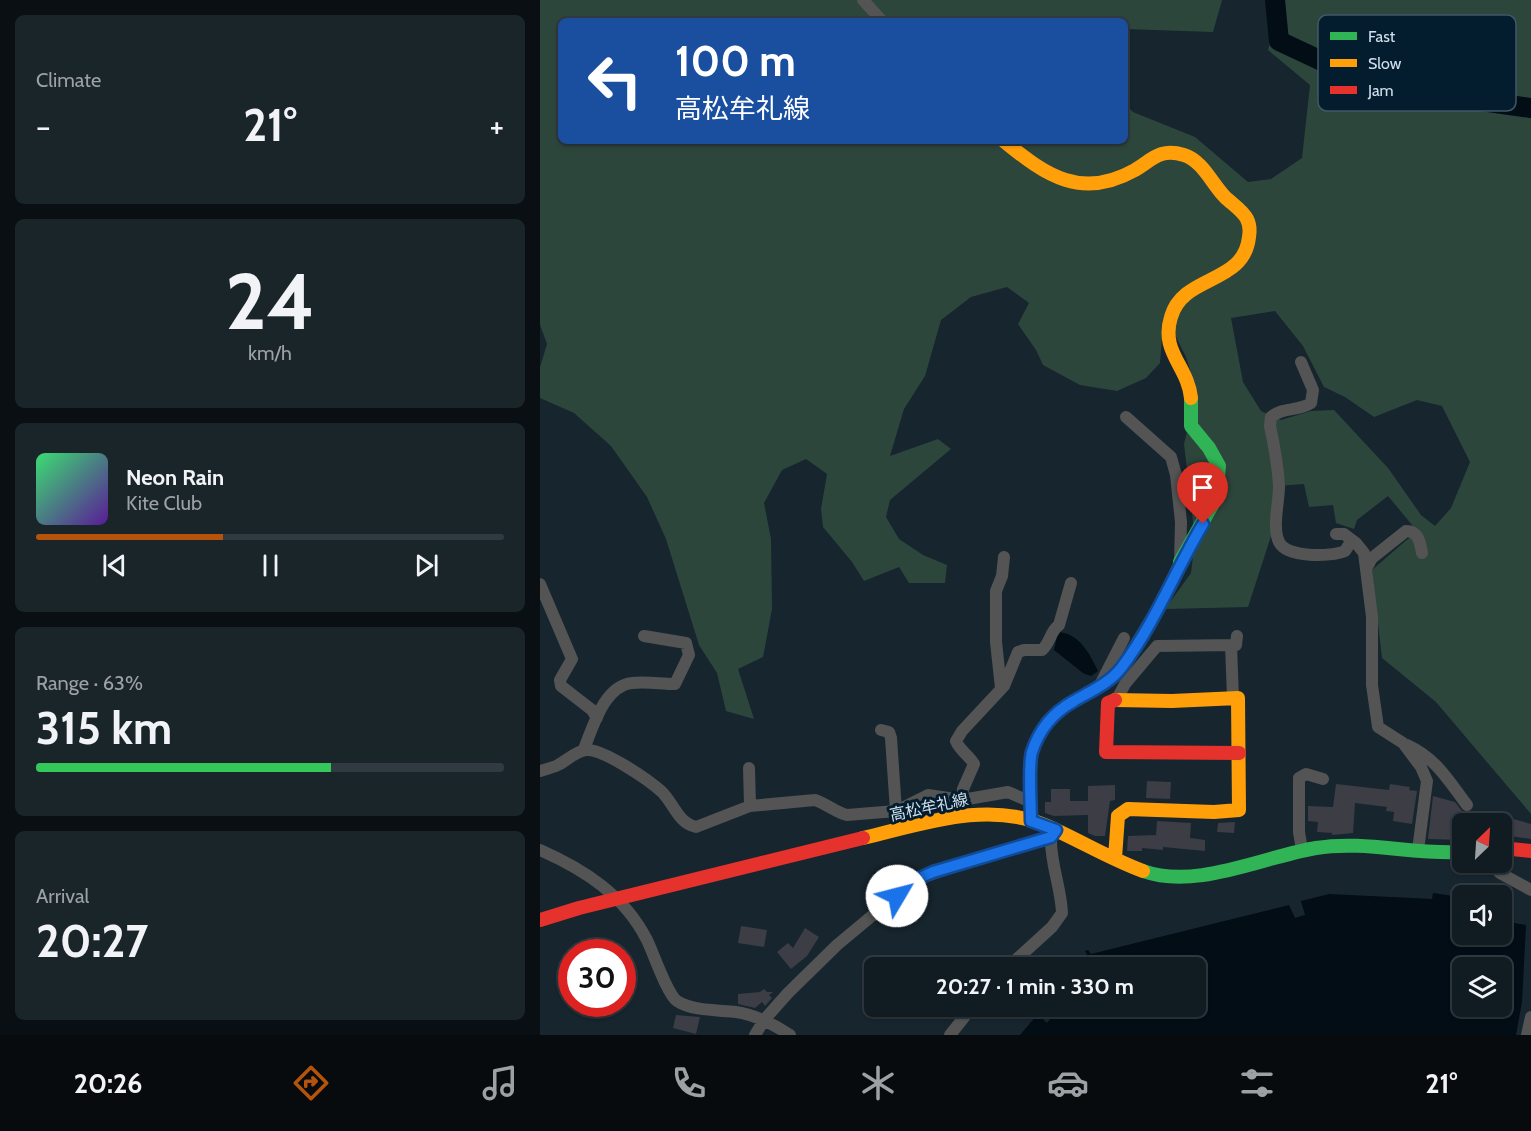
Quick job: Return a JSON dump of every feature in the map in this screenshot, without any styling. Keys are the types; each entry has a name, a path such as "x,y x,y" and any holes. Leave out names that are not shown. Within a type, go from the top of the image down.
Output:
{"street":[{"path":"863,0 879,18"},
{"path":"1008,144 1027,160 1059,176 1089,185 1102,183 1134,169 1162,153 1184,156 1192,159 1224,197 1245,216 1250,228 1249,242 1244,257 1232,271 1207,281 1179,299 1171,315 1170,351 1188,380 1192,399 1191,426 1209,448 1219,466 1216,498 1180,562 1162,601 1122,667 1109,681 1066,705 1047,721 1031,753 1031,821"},
{"path":"1301,362 1313,390 1311,403 1304,407 1279,410 1271,417 1270,426 1279,485 1277,527 1279,543 1287,551 1326,556 1345,551 1352,540"},
{"path":"1126,417 1171,457 1176,475 1181,522 1180,562"},
{"path":"1366,569 1372,558 1406,531 1411,531 1418,536 1422,553"},
{"path":"1336,534 1344,534 1364,553 1372,618 1372,685 1378,727 1431,759 1452,782 1467,805"},
{"path":"1001,689 996,642 996,591 1002,576 1004,557"},
{"path":"963,800 963,789 974,764 956,741 962,731 1001,689 1018,652 1041,650 1048,645 1054,628 1059,625 1071,583"},
{"path":"540,584 572,659 560,680 561,686 592,710 597,718"},
{"path":"540,771 555,767 584,749 597,718 615,691 630,683 675,684 688,655 686,643 644,636"},
{"path":"1098,687 1125,638"},
{"path":"1117,699 1125,684 1157,646 1234,640 1233,698"},
{"path":"1115,858 1118,816 1128,809 1214,812 1239,810 1239,753 1239,698 1172,701 1117,699 1108,703 1106,752 1239,753"},
{"path":"881,730 889,732 891,738 896,811"},
{"path":"1403,743 1421,767 1427,781 1418,850"},
{"path":"584,749 594,750 611,758 644,778 662,793 688,825 705,825 750,806 815,800 847,815 896,811 928,795 963,800 1002,792 1015,794 1031,802"},
{"path":"748,768 750,806"},
{"path":"1302,850 1299,832 1299,778 1306,774 1323,779"},
{"name":"高松牟礼線","path":"540,920 579,908 956,816 981,813 1005,814 1031,821 1053,834 1154,875 1177,878 1207,874 1302,850 1359,845 1452,853"},
{"path":"755,1035 764,1020 788,993 837,945 915,880 1053,834 1051,853 1062,913 1052,927 1019,957"},
{"path":"1512,849 1531,851"},
{"path":"540,850 569,863 618,899 630,912 646,939 667,987 676,1001 764,1020 790,1035"},
{"path":"1500,873 1531,890"},
{"path":"950,1035 964,1017"},
{"path":"1527,1035 1531,1017"}],"green space":[{"path":"540,0 1222,0 1213,32 1128,29 1128,18 558,18 558,144 1128,144 1128,107 1133,112 1195,137 1248,182 1271,179 1302,158 1310,85 1268,50 1282,0 1531,0 1531,814 1436,702 1382,658 1372,570 1417,531 1388,496 1357,520 1354,529 1336,523 1333,505 1309,507 1304,484 1276,486 1272,533 1248,607 1165,609 1191,573 1195,539 1184,444 1197,391 1186,357 1174,333 1162,338 1160,363 1146,378 1117,391 1080,385 1043,365 1036,350 1018,324 1029,303 1007,287 971,297 941,320 925,376 904,409 890,456 938,439 951,449 890,500 886,517 899,539 923,555 947,565 945,583 909,583 899,567 864,581 852,562 823,527 821,509 827,474 806,459 782,470 764,503 771,539 772,609 763,657 738,669 754,719 726,711 717,673 699,645 666,539 647,497 611,446 574,413 540,398 540,367 547,344 540,325","holes":["1275,311 1303,346 1324,387 1345,397 1374,417 1417,400 1442,406 1470,462 1451,508 1435,526 1421,515 1388,468 1334,410 1311,411 1281,420 1261,411 1243,382 1231,318"]}],"shaded area":[{"path":"1058,632 1078,640 1098,671 1091,676 1083,673 1054,650"},
{"path":"1433,893 1452,896 1452,945 1512,945 1512,923 1526,925 1522,1002 1516,1035 1020,1035 1035,1017 1041,1017 1047,1023 1052,1017 1206,1017 1206,957 1084,957 1087,954 1085,951 1088,950 1091,954 1289,905 1295,918 1305,915 1301,901 1329,894 1432,899"}],"building":[{"path":"1147,781 1171,782 1170,799 1146,798"},
{"path":"1336,784 1389,790 1390,784 1410,787 1409,790 1417,791 1412,824 1393,821 1394,812 1386,811 1387,807 1355,803 1353,833 1332,835 1332,833 1317,832 1318,822 1308,821 1308,806 1333,807"},
{"path":"1115,785 1115,800 1110,801 1105,836 1088,833 1088,815 1054,816 1045,813 1045,802 1051,802 1051,789 1070,789 1070,801 1088,801 1088,786"},
{"path":"1433,796 1455,802 1463,812 1474,813 1452,813 1452,840 1428,839"},
{"path":"1512,819 1531,824 1531,839 1512,836"},
{"path":"1157,821 1191,823 1190,838 1205,840 1205,851 1163,847 1163,850 1142,848 1142,851 1127,851 1128,836 1156,835"},
{"path":"1235,822 1234,833 1217,832 1218,823"},
{"path":"741,926 767,930 764,947 738,943"},
{"path":"805,928 819,937 807,956 791,969 777,952 788,943 793,948"},
{"path":"764,989 767,992 773,992 769,995 772,998 765,1006 762,1002 755,1008 738,1004 738,994 760,992"},
{"path":"676,1015 700,1017 696,1034 673,1028"}],"waterway":[{"path":"1275,0 1279,41 1318,59"},
{"path":"1516,106 1531,108"}],"traffic: fast":[{"path":"1180,562 1216,498 1219,466 1209,448 1191,426 1191,398"},
{"path":"1143,871 1163,876 1185,877 1229,870 1295,852 1334,846 1452,852"}],"traffic: slow":[{"path":"1008,144 1035,165 1050,173 1065,180 1081,183 1098,183 1116,179 1163,154 1184,155 1197,162 1225,197 1245,216 1250,230 1245,252 1236,264 1225,272 1188,293 1178,303 1171,317 1169,340 1189,387 1191,398"},
{"path":"1115,700 1172,701 1238,698 1239,810 1214,812 1128,809 1118,816 1115,858"},
{"path":"863,838 955,817 1001,815 1024,818 1047,826 1143,871"}],"traffic: jam":[{"path":"1115,700 1108,703 1106,752 1239,753"},
{"path":"540,920 579,908 863,838"},
{"path":"1512,849 1531,851"}],"route":[{"path":"897,896 915,880 933,872 1051,837 1056,830 1031,821 1031,753 1047,721 1066,705 1109,681 1122,667 1162,601 1180,562 1203,524"}]}
